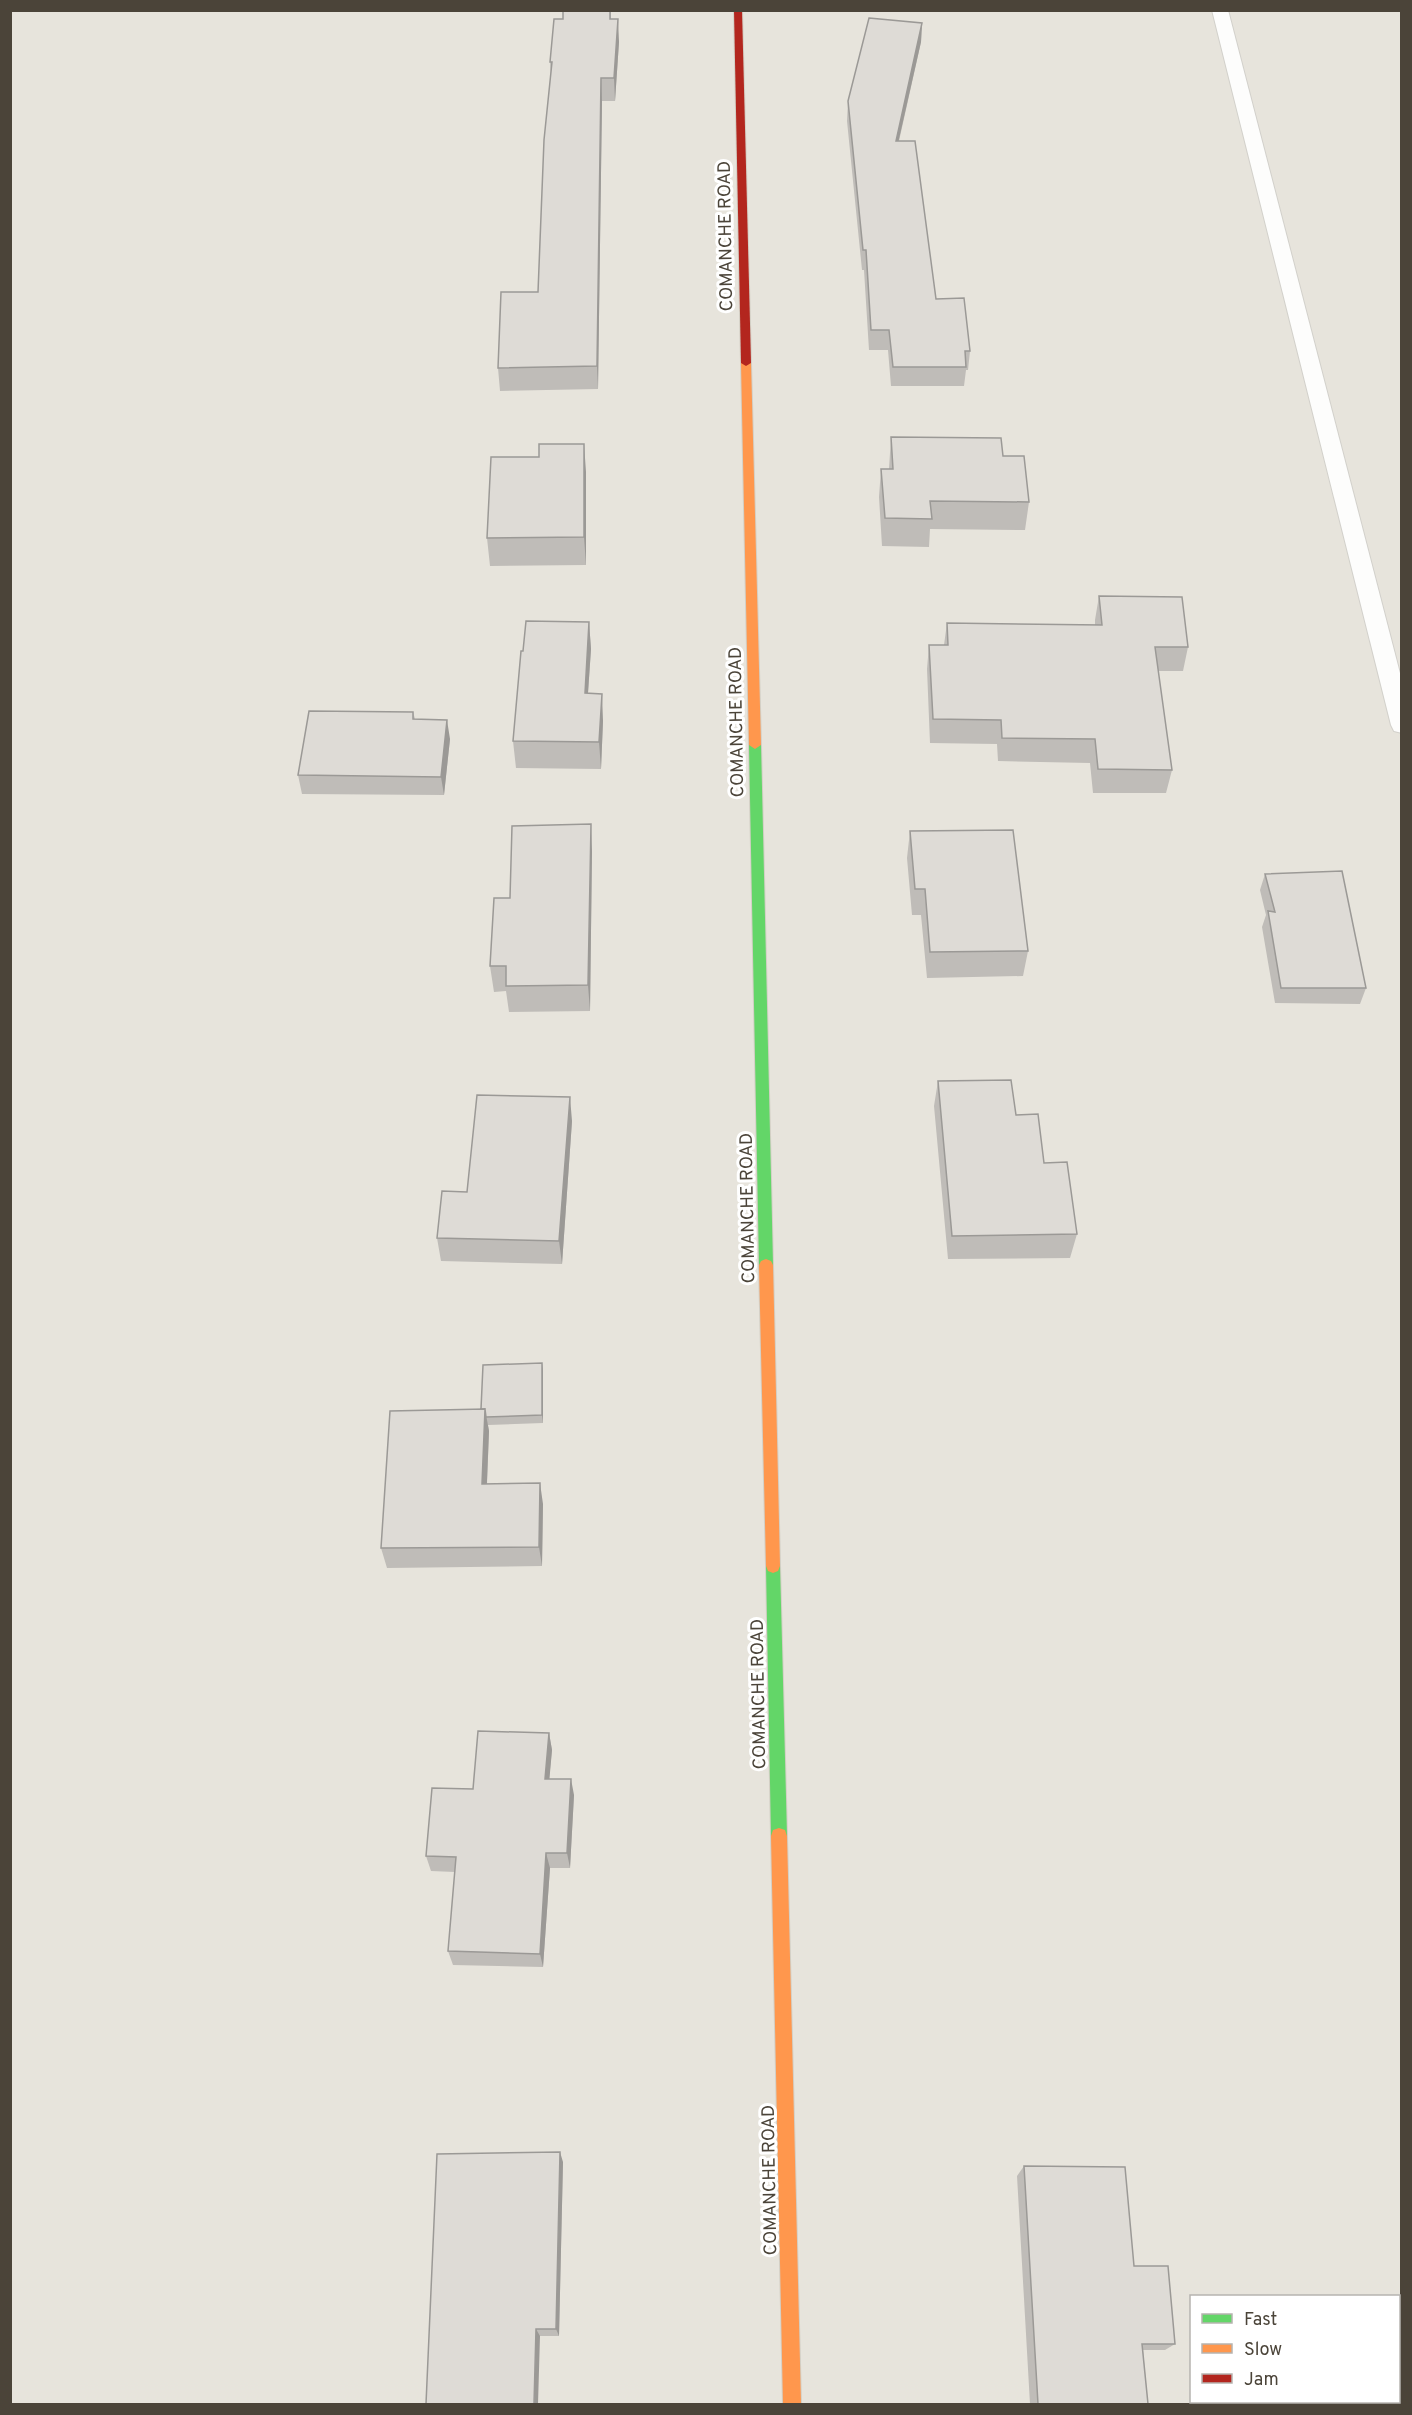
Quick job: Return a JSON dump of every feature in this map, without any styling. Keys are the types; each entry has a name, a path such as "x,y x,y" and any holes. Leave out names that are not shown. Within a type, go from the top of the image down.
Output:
{"street":[{"name":"COMANCHE ROAD","path":"738,10 792,2404"}],"lane":[{"path":"1220,10 1401,725"}],"shaded area":[{"path":"11,11 1401,11 1401,2404 11,2404"}],"building":[{"path":"563,10 610,10 610,19 618,19 614,78 601,78 597,366 498,368 501,292 538,292 544,140 552,62 550,62 554,19 563,19"},
{"path":"869,18 922,23 896,141 915,141 936,299 964,298 970,351 965,351 966,367 893,367 889,330 871,330 866,250 863,250 848,101"},
{"path":"891,437 1001,438 1003,456 1024,456 1029,502 930,501 932,519 885,518 881,469 893,469"},
{"path":"539,444 584,444 584,537 487,538 491,457 539,457"},
{"path":"1099,596 1182,597 1188,647 1155,647 1172,770 1098,769 1095,739 1002,738 1001,720 933,719 929,645 948,645 947,623 1102,625"},
{"path":"526,621 589,622 585,693 602,694 599,742 513,741"},
{"path":"309,711 413,712 413,719 447,720 441,777 298,775"},
{"path":"591,824 588,985 506,986 506,966 490,966 494,898 510,898 512,826"},
{"path":"1013,830 1028,951 930,952 925,889 915,889 910,831"},
{"path":"1342,871 1366,988 1281,988 1268,911 1275,912 1265,874"},
{"path":"1011,1080 1016,1115 1038,1114 1044,1163 1067,1162 1077,1234 952,1236 938,1081"},
{"path":"477,1095 570,1097 559,1241 437,1238 442,1191 467,1192"},
{"path":"542,1363 542,1415 486,1417 485,1409 481,1409 483,1365"},
{"path":"485,1409 482,1484 540,1483 539,1547 381,1548 390,1411"},
{"path":"478,1731 549,1733 545,1779 571,1779 567,1853 546,1853 540,1954 448,1951 456,1857 426,1856 432,1788 473,1789"},
{"path":"560,2152 556,2329 536,2329 534,2404 426,2404 437,2154"},
{"path":"1024,2166 1125,2167 1134,2266 1168,2266 1175,2344 1142,2344 1148,2404 1038,2404"}],"traffic: fast":[{"path":"755,745 766,1265"},
{"path":"773,1566 779,1836"}],"traffic: slow":[{"path":"746,363 755,745"},
{"path":"766,1265 773,1566"},
{"path":"779,1836 792,2404"}],"traffic: jam":[{"path":"738,10 746,363"}]}
